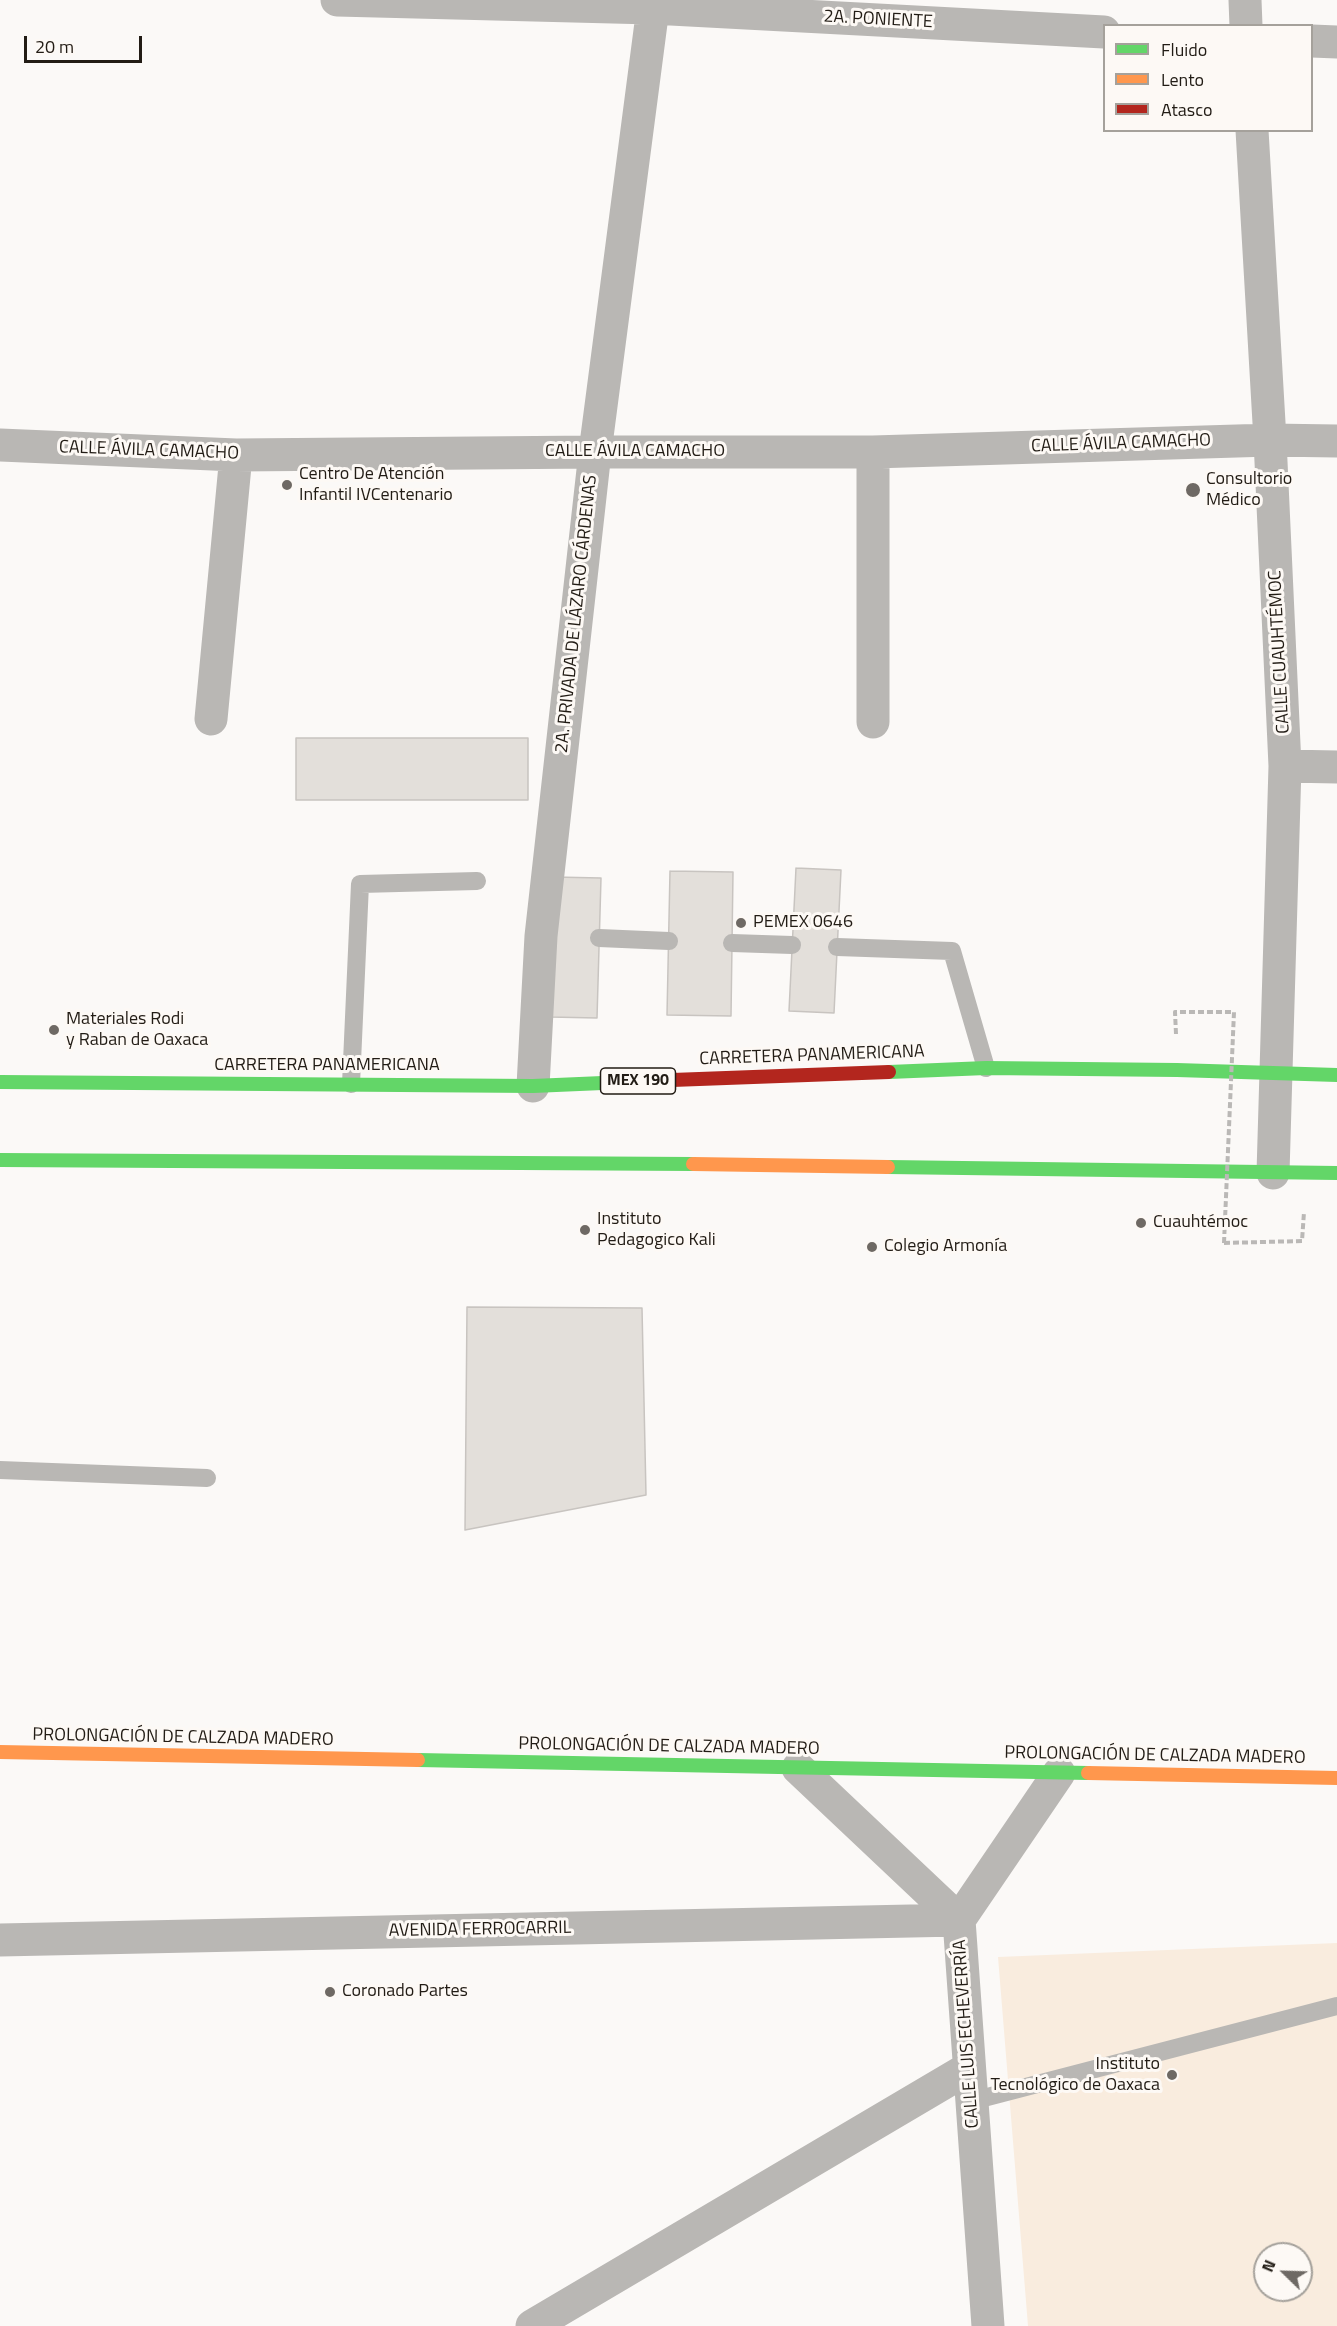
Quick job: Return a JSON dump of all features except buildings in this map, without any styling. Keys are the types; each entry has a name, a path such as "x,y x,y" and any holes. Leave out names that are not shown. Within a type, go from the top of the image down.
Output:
{"main road":[{"name":"CARRETERA PANAMERICANA","path":"0,1082 533,1086 986,1068 1177,1070 1337,1075"},
{"path":"0,1160 583,1162 1337,1173"},
{"name":"PROLONGACIÓN DE CALZADA MADERO","path":"0,1752 1337,1778"}],"street":[{"name":"2A. PONIENTE","path":"337,0 653,4 1103,32"},
{"path":"1245,0 1246,24"},
{"name":"2A. PRIVADA DE LÁZARO CÁRDENAS","path":"533,1086 595,452 653,4"},
{"path":"1313,41 1337,42"},
{"name":"CALLE CUAUHTÉMOC","path":"1252,132 1270,440 1285,766 1273,1173"},
{"name":"CALLE ÁVILA CAMACHO","path":"0,445 236,455 873,452 1270,440 1337,441"},
{"path":"873,452 873,722"},
{"path":"211,719 236,455"},
{"path":"1285,766 1337,767"},
{"path":"798,1768 959,1920"},
{"name":"CALLE LUIS ECHEVERRÍA","path":"988,2326 959,1920 1059,1773"},
{"name":"AVENIDA FERROCARRIL","path":"0,1940 959,1920"},
{"path":"532,2326 969,2068"}],"lane":[{"path":"351,1084 360,884 477,881"},
{"path":"599,938 669,941"},
{"path":"732,943 792,945"},
{"path":"837,947 952,951 986,1068"},
{"path":"0,1470 207,1478"},
{"path":"972,2101 1337,2006"}],"path":[{"path":"1175,1012 1234,1012 1224,1243 1302,1241"}],"shaded area":[{"name":"Instituto Tecnológico de Oaxaca","path":"1337,1943 1337,2326 1028,2326 998,1957"}],"traffic: fast":[{"path":"889,1072 986,1068 1177,1070 1337,1075"},
{"path":"0,1082 533,1086 672,1080"},
{"path":"0,1160 693,1164"},
{"path":"888,1167 1337,1173"},
{"path":"418,1760 1088,1773"}],"traffic: slow":[{"path":"693,1164 888,1167"},
{"path":"0,1752 418,1760"},
{"path":"1088,1773 1337,1778"}],"traffic: jam":[{"path":"672,1080 889,1072"}],"place":[{"name":"Centro De Atención Infantil IVCentenario","path":"287,485"},
{"name":"Consultorio Médico","path":"1193,490"},
{"name":"PEMEX 0646","path":"741,923"},
{"name":"Materiales Rodi y Raban de Oaxaca","path":"54,1030"},
{"name":"Cuauhtémoc","path":"1141,1223"},
{"name":"Instituto Pedagogico Kali","path":"585,1230"},
{"name":"Colegio Armonía","path":"872,1247"},
{"name":"Coronado Partes","path":"330,1992"},
{"name":"Instituto Tecnológico de Oaxaca","path":"1172,2075"}]}
